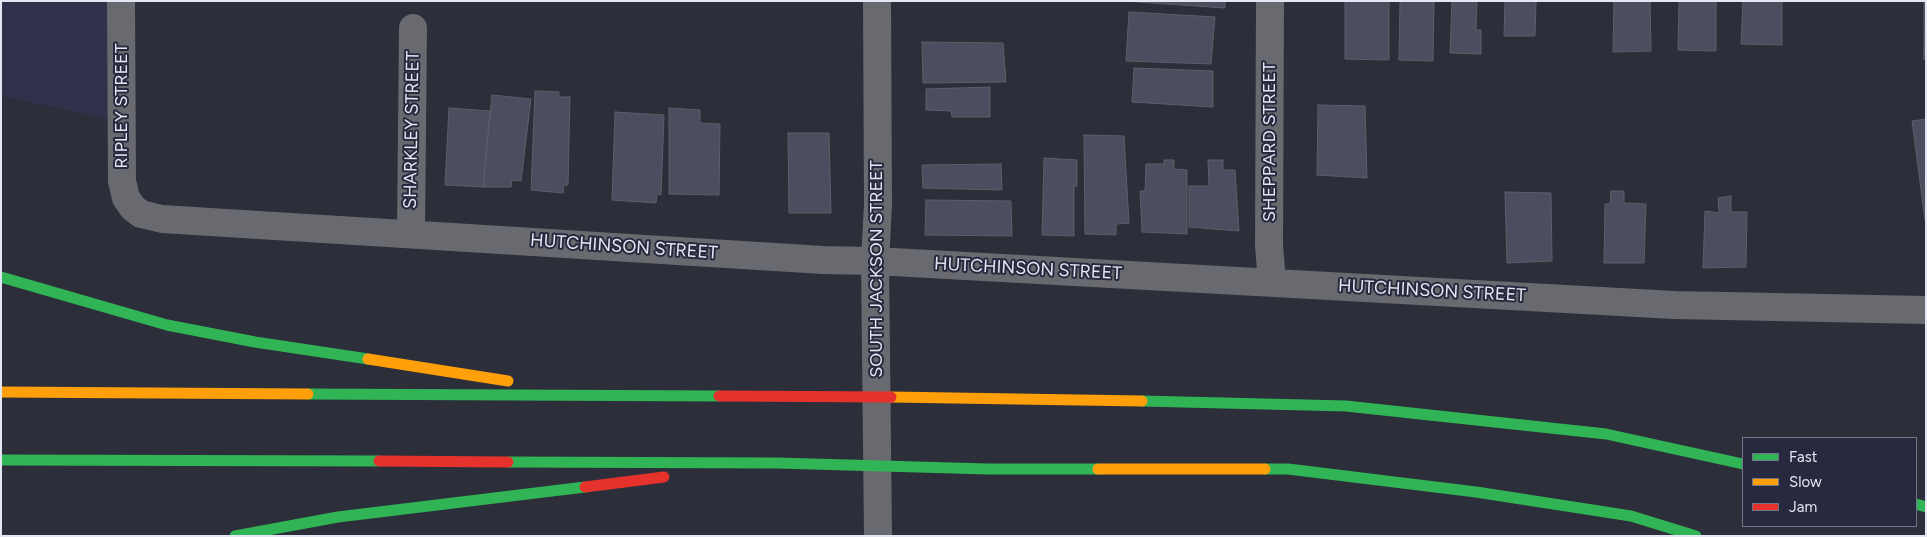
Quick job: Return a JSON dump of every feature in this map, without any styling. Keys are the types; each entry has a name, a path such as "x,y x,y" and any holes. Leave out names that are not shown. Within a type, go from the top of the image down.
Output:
{"highway":[{"path":"1,277 167,325 264,344 614,396"},
{"path":"1,392 984,398 1346,406 1606,434 1742,464"},
{"path":"1,460 777,463 988,469 1288,469 1476,492 1631,516 1696,536"},
{"path":"235,536 338,517 777,463"}],"street":[{"name":"RIPLEY STREET","path":"122,1 122,182 126,198 133,208"},
{"name":"SOUTH JACKSON STREET","path":"877,1 878,204 875,261 878,536"},
{"name":"SHEPPARD STREET","path":"1270,1 1269,245 1272,282"},
{"name":"SHARKLEY STREET","path":"411,233 413,28"},
{"name":"HUTCHINSON STREET","path":"133,208 140,214 162,219 823,260 875,261 1674,305 1926,310"}],"shaded area":[{"path":"1,1 110,1 110,119 1,96"}],"building":[{"path":"1124,1 1225,1 1225,8"},
{"path":"1345,1 1389,1 1389,60 1345,59"},
{"path":"1400,1 1434,1 1433,61 1399,60"},
{"path":"1452,1 1477,1 1476,30 1481,30 1481,54 1450,53"},
{"path":"1505,1 1536,1 1535,36 1504,36"},
{"path":"1614,1 1650,1 1651,51 1613,52"},
{"path":"1679,1 1716,1 1716,51 1678,50"},
{"path":"1743,1 1782,1 1782,45 1741,44"},
{"path":"1924,1 1926,1 1924,60"},
{"path":"1129,12 1215,17 1211,64 1126,61"},
{"path":"922,42 1003,43 1006,82 923,83"},
{"path":"1134,68 1213,71 1213,107 1132,102"},
{"path":"990,87 990,117 952,117 951,111 926,110 926,89"},
{"path":"535,91 559,92 559,97 570,97 568,185 564,185 563,193 531,190"},
{"path":"492,95 531,99 521,181 512,180 511,187 483,187"},
{"path":"1318,105 1365,106 1367,178 1317,175"},
{"path":"449,108 490,111 483,187 445,185"},
{"path":"669,108 700,110 700,123 720,124 719,195 669,194"},
{"path":"615,112 664,115 661,195 657,194 656,203 612,200"},
{"path":"1926,119 1926,219 1925,220 1912,121"},
{"path":"788,133 829,133 831,213 789,213"},
{"path":"1084,135 1124,136 1129,223 1116,224 1116,235 1085,234"},
{"path":"1044,158 1077,160 1077,186 1074,186 1074,236 1042,235"},
{"path":"1164,160 1174,160 1174,169 1187,170 1187,234 1142,232 1140,191 1145,191 1146,164 1164,164"},
{"path":"1208,160 1223,160 1223,170 1235,170 1239,231 1189,227 1189,186 1209,186"},
{"path":"1001,164 1002,190 923,188 922,165"},
{"path":"1611,191 1624,191 1624,203 1646,204 1644,263 1604,263 1605,204 1610,204"},
{"path":"1505,192 1551,193 1552,261 1507,263"},
{"path":"1731,196 1731,212 1747,212 1746,267 1703,268 1705,211 1719,213 1718,198"},
{"path":"926,200 1011,201 1012,236 925,235"}],"traffic: fast":[{"path":"1,277 167,325 255,342 368,359"},
{"path":"308,394 719,396"},
{"path":"1142,401 1346,406 1606,434 1742,464"},
{"path":"1,460 379,461"},
{"path":"508,462 777,463 988,469 1098,469"},
{"path":"1265,469 1288,469 1476,492 1631,516 1696,536"},
{"path":"235,536 338,517 585,487"},
{"path":"1917,504 1926,507"}],"traffic: slow":[{"path":"368,359 508,381"},
{"path":"1,392 308,394"},
{"path":"891,397 1142,401"},
{"path":"1098,469 1265,469"}],"traffic: jam":[{"path":"719,396 891,397"},
{"path":"379,461 508,462"},
{"path":"585,487 664,477"}]}
